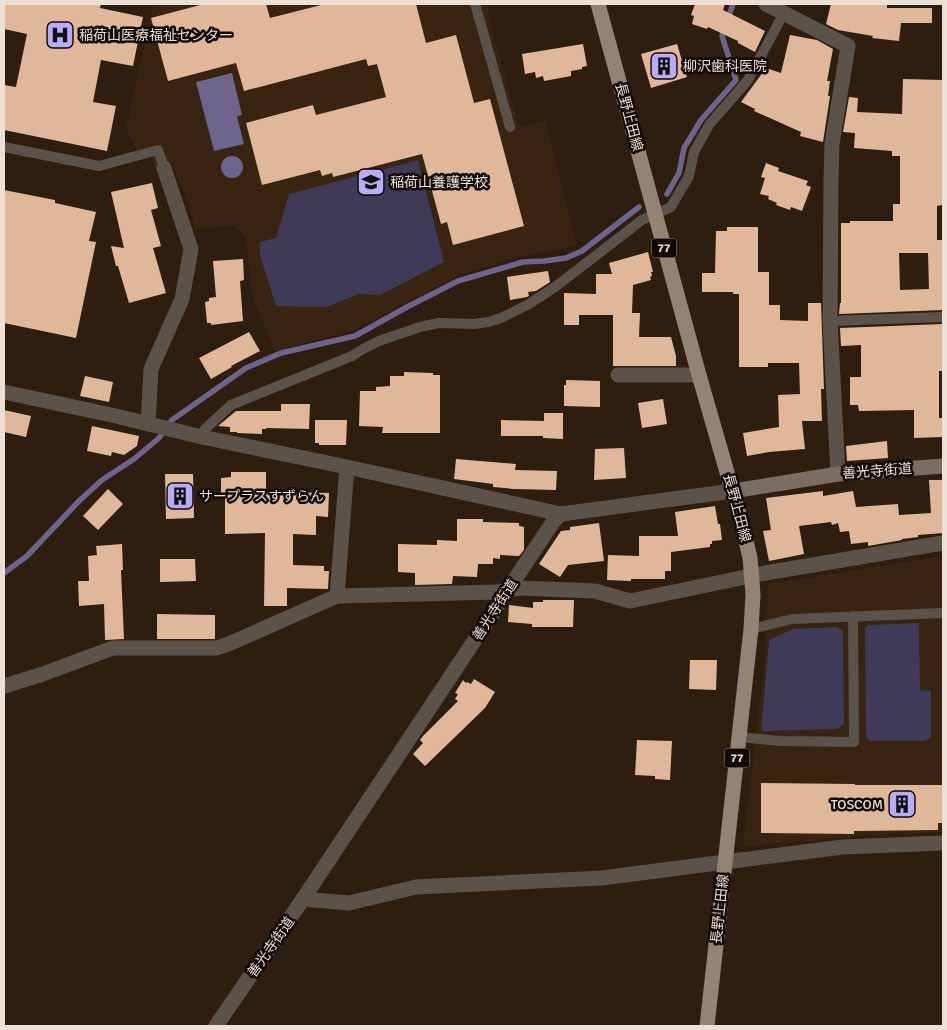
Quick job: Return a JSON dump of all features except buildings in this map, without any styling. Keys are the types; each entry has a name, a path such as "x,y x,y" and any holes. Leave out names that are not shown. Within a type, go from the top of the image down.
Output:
{"main road":[{"name":"長野上田線","path":"598,4 699,374 733,491 745,536 752,576 751,629 707,1026"}],"street":[{"path":"766,4 848,46 832,144 830,321 838,474"},
{"path":"161,427 151,369 182,299 192,249 164,168"},
{"path":"618,375 699,374"},
{"path":"4,392 202,437 561,514"},
{"name":"善光寺街道","path":"216,1026 303,899 553,522 561,514 733,491 838,474 943,466"},
{"path":"337,596 347,468"},
{"path":"4,686 113,648 217,648 337,596 499,592 520,588 595,591 630,600 812,564 943,543"},
{"path":"303,899 349,903 416,887 602,878 843,847 943,843"}],"lane":[{"path":"475,4 510,127"},
{"path":"202,437 205,429 231,405 352,356 379,342 420,327 439,323 474,324 501,318 529,304 555,287 642,220 671,207 689,176 694,152 708,125 748,80 784,13"},
{"path":"4,147 99,166 158,150 164,168"},
{"path":"830,321 943,317"},
{"path":"751,629 792,619 943,613"},
{"path":"739,737 780,741 854,742 853,616"}],"shaded area":[{"name":"稲荷山養護学校","path":"153,4 491,4 488,7 489,18 519,127 546,121 577,246 518,257 456,277 351,331 275,351 252,296 246,237 234,226 195,229 186,197 172,163 155,168 151,157 141,160 126,129"},
{"path":"232,73 242,115 237,116 244,144 214,151 196,82"},
{"path":"232,156 242,163 243,167 236,177 232,178 222,171 221,167 228,157"},
{"path":"418,160 444,262 380,295 359,294 326,307 276,306 260,255 260,242 276,238 289,194"},
{"path":"943,556 943,832 868,835 743,847 765,657 768,584"},
{"path":"919,623 920,690 931,691 931,737 926,741 870,741 866,737 865,628 868,625"},
{"path":"836,627 843,630 844,724 838,729 761,730 769,640 793,629"}],"waterway":[{"path":"667,194 679,173 684,148 701,120 736,80 722,36 733,4"},
{"path":"4,573 27,556 79,501 102,480 134,459 159,438 172,420 246,368 281,353 355,336 458,281 523,262 566,258 582,251 639,207"}],"place":[{"name":"稲荷山医療福祉センター","path":"60,35"},
{"name":"柳沢歯科医院","path":"664,66"},
{"name":"稲荷山養護学校","path":"371,182"},
{"name":"サープラスすずらん","path":"180,496"},
{"name":"TOSCOM","path":"902,804"}]}
